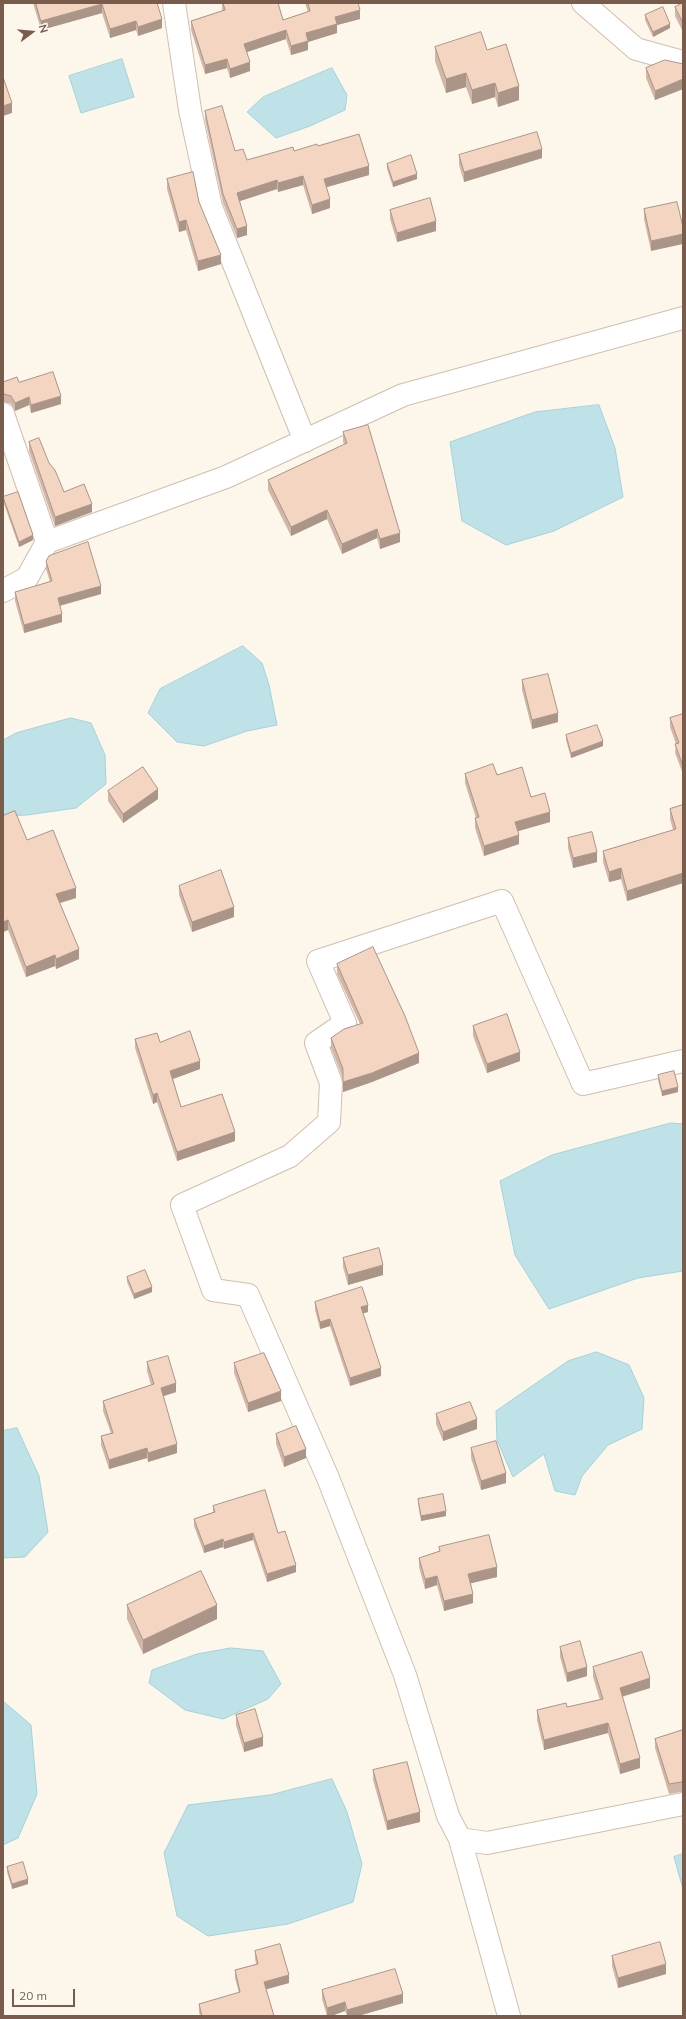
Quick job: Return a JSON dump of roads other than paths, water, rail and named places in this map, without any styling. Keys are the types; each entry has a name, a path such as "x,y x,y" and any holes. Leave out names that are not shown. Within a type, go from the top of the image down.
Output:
{"street":[{"path":"174,3 190,110 211,207 305,441"},
{"path":"583,3 636,49 683,62"},
{"path":"3,591 27,578 47,542 226,477 403,395 683,318"},
{"path":"3,414 47,542"},
{"path":"509,2016 460,1839 448,1816 405,1675 328,1478 248,1295 213,1290 182,1205 290,1156 329,1122 331,1083 316,1043 344,1023 318,961 502,901 583,1084 683,1061"},
{"path":"460,1839 487,1843 683,1804"}],"water":[{"path":"122,59 134,97 81,113 69,76"},
{"path":"332,68 347,95 345,110 310,126 276,138 247,112 263,97"},
{"path":"599,405 615,448 623,497 554,531 506,545 462,521 450,442 535,412"},
{"path":"243,646 262,663 269,685 277,725 247,731 204,746 177,742 148,713 160,689"},
{"path":"71,718 91,723 105,755 106,784 76,808 27,815 3,816 3,740 16,733"},
{"path":"671,1123 683,1124 683,1271 638,1278 549,1309 515,1255 500,1181 552,1155"},
{"path":"597,1352 629,1365 644,1398 642,1429 608,1445 582,1476 575,1495 555,1491 544,1454 513,1477 497,1440 496,1411 568,1361"},
{"path":"17,1428 39,1476 48,1532 25,1557 3,1558 3,1431"},
{"path":"231,1648 263,1651 281,1684 268,1699 223,1719 185,1710 149,1683 152,1670 197,1654"},
{"path":"3,1701 31,1725 37,1794 18,1838 3,1845"},
{"path":"332,1779 347,1812 362,1864 353,1902 288,1924 208,1936 177,1916 164,1853 188,1805 270,1795"},
{"path":"683,1854 683,1889 674,1857"}]}
